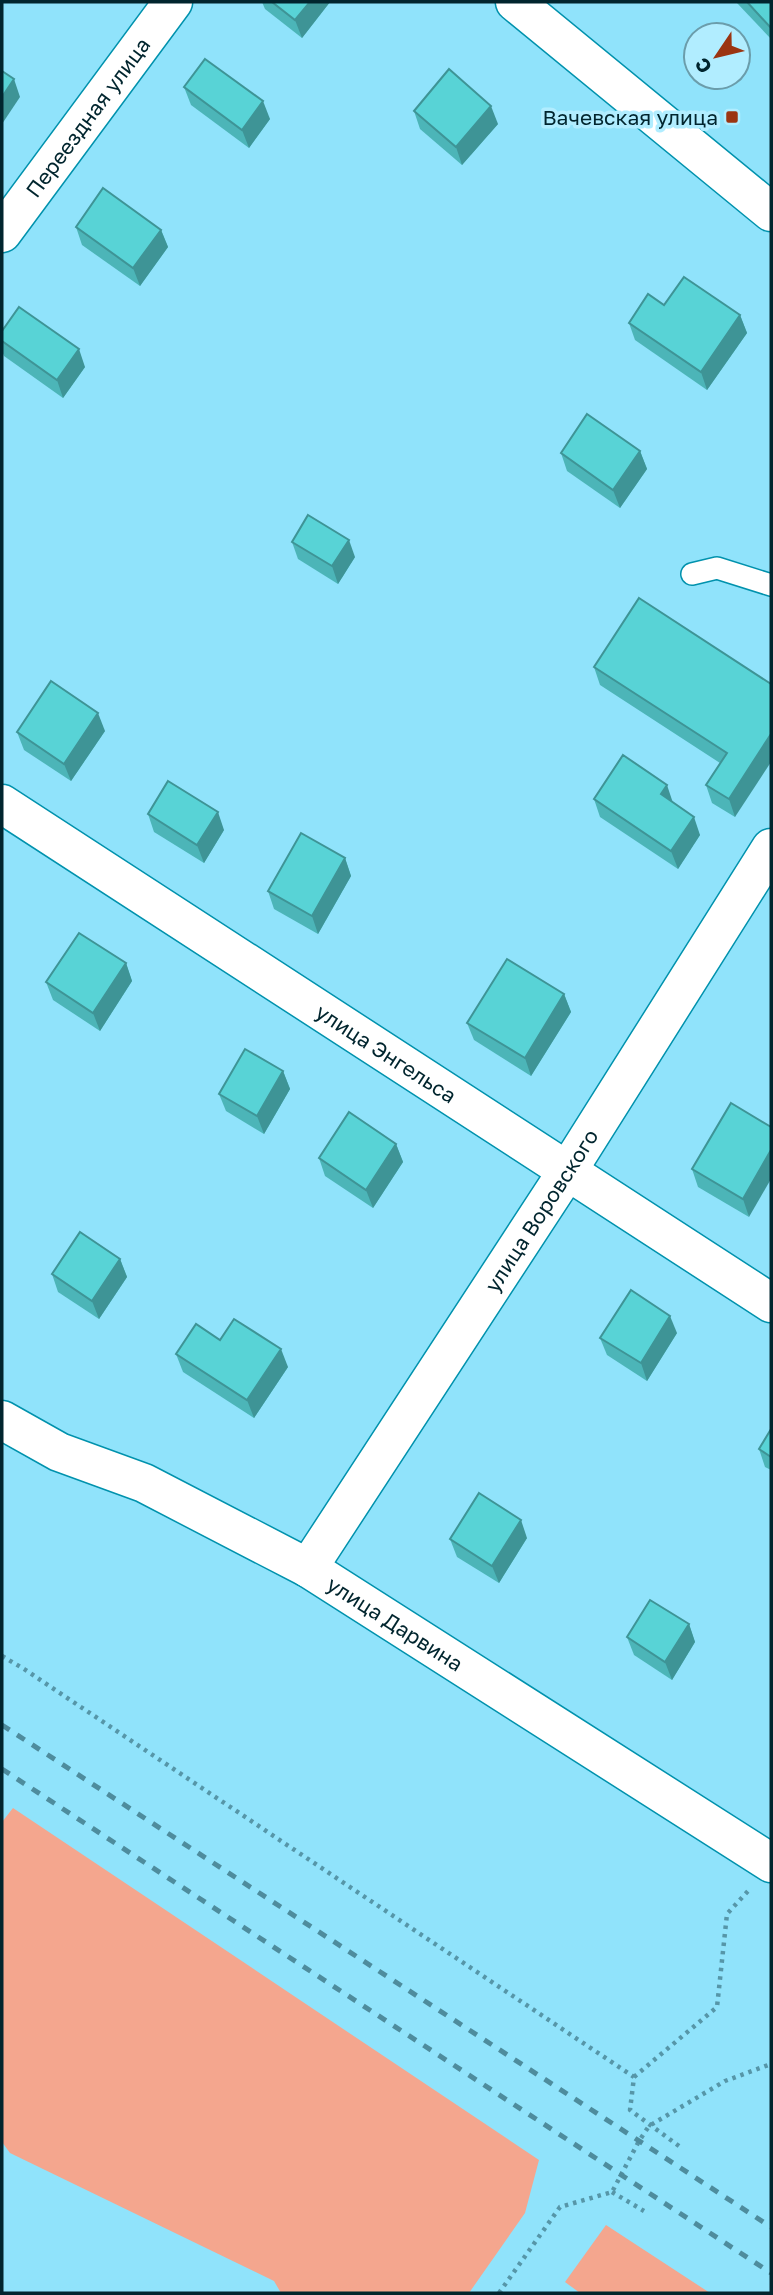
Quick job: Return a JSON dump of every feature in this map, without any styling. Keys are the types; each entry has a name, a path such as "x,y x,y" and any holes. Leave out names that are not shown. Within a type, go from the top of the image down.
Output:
{"street":[{"name":"Переездная улица","path":"2,233 173,2"},
{"path":"519,3 771,212"},
{"name":"улица Энгельса","path":"2,804 771,1303"},
{"name":"улица Воровского","path":"308,1568 568,1170 771,848"},
{"name":"улица Дарвина","path":"2,1420 60,1452 144,1483 308,1568 762,1874"}],"lane":[{"path":"692,574 717,568 771,585"}],"path":[{"path":"2,1656 634,2077"},
{"path":"684,2149 630,2110 634,2077 717,2007 727,1914 762,1874"},
{"path":"499,2293 561,2207 612,2192 649,2126 725,2081 771,2064"},
{"path":"612,2192 645,2211"}],"shaded area":[{"path":"13,1808 539,2160 525,2213 469,2293 281,2293 274,2281 10,2153 2,2142 2,1822"},
{"path":"606,2225 710,2293 580,2293 565,2282"}],"building":[{"path":"272,2 310,2 295,20"},
{"path":"747,2 771,2 771,28"},
{"path":"205,59 263,101 242,130 184,87"},
{"path":"449,69 491,106 456,147 414,111"},
{"path":"2,71 14,79 2,97"},
{"path":"103,188 161,230 133,268 76,227"},
{"path":"684,277 740,315 701,372 629,323 648,294 664,305"},
{"path":"19,307 79,349 57,380 2,341 2,331"},
{"path":"587,414 640,451 613,490 561,453"},
{"path":"308,515 349,540 332,566 292,542"},
{"path":"639,598 771,684 771,734 729,799 706,785 727,753 594,667"},
{"path":"51,681 98,713 64,764 17,732"},
{"path":"623,755 667,785 661,794 694,817 671,851 594,799"},
{"path":"168,781 218,812 197,845 148,814"},
{"path":"301,833 345,858 312,916 268,891"},
{"path":"79,933 126,963 93,1013 46,982"},
{"path":"507,959 564,994 525,1058 467,1023"},
{"path":"245,1049 283,1071 257,1116 219,1094"},
{"path":"731,1103 771,1127 771,1150 743,1199 692,1169"},
{"path":"349,1112 396,1144 366,1190 319,1158"},
{"path":"80,1232 120,1259 92,1301 52,1274"},
{"path":"631,1290 670,1316 641,1363 600,1338"},
{"path":"234,1319 281,1349 247,1400 176,1354 196,1324 220,1340"},
{"path":"771,1429 771,1457 759,1449"},
{"path":"479,1493 521,1520 492,1566 450,1539"},
{"path":"650,1600 689,1624 665,1662 627,1637"}],"railway":[{"path":"2,1725 771,2227"},
{"path":"2,1769 771,2273"}],"place":[{"name":"Вачевская улица","path":"732,117"}]}
